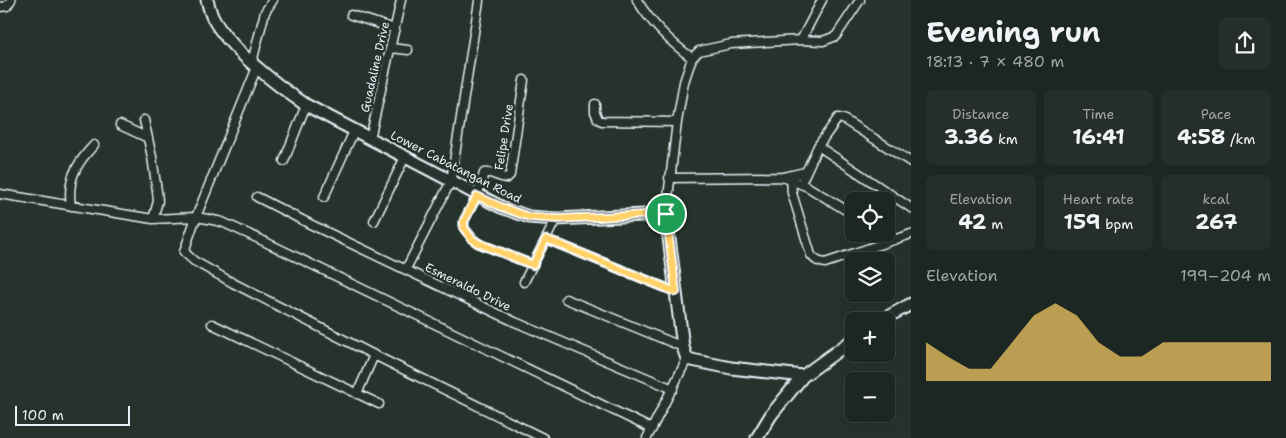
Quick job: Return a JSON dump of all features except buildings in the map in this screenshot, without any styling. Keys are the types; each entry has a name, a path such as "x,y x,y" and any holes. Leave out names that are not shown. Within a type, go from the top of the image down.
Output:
{"street":[{"path":"0,7 7,6 10,0"},
{"name":"Lower Cabatangan Road","path":"206,0 213,18 234,46 286,91 306,105 477,196 529,217 556,219 666,214"},
{"name":"Guadaline Drive","path":"370,138 401,0"},
{"path":"406,269 451,181 479,0"},
{"path":"637,0 653,23 673,44 692,58"},
{"path":"802,40 822,0"},
{"path":"647,438 673,390 687,359 683,347 666,214 677,122 684,82 692,58 699,52 731,44 802,40 823,41 836,36 860,0"},
{"path":"269,1 265,12 255,65 184,252 190,258 233,283 543,438"},
{"path":"351,15 395,29"},
{"path":"391,48 408,50"},
{"name":"Felipe Drive","path":"477,196 484,173 488,172 503,178 507,178 510,175 524,80"},
{"path":"595,104 598,118 602,121 677,122"},
{"path":"284,161 306,105"},
{"path":"800,183 818,146 835,120 841,118 911,162"},
{"path":"144,120 158,201 153,219"},
{"path":"120,125 148,138"},
{"path":"324,197 354,131"},
{"path":"71,206 69,192 72,175 85,154 94,145"},
{"path":"818,146 911,208"},
{"path":"374,221 405,157"},
{"path":"669,178 783,177 804,172"},
{"path":"783,177 800,183 845,210"},
{"path":"792,180 792,193 814,259 825,263 888,242"},
{"path":"0,194 153,219 196,217 222,222 652,429"},
{"path":"477,196 464,221 464,228 468,234 478,243 533,265"},
{"name":"Esmeraldo Drive","path":"257,197 515,322 673,390"},
{"path":"524,282 556,219"},
{"path":"895,240 911,234"},
{"path":"546,239 676,292"},
{"path":"566,299 683,347"},
{"path":"895,313 911,304"},
{"path":"212,324 379,404"},
{"path":"757,438 771,416 803,376 845,346"},
{"path":"357,394 374,355"},
{"path":"687,359 731,368 803,376"}],"route":[{"path":"477,196 529,217 556,219 666,214 676,292 546,239 533,265 478,243 472,239 464,228 464,221 477,196"}]}
